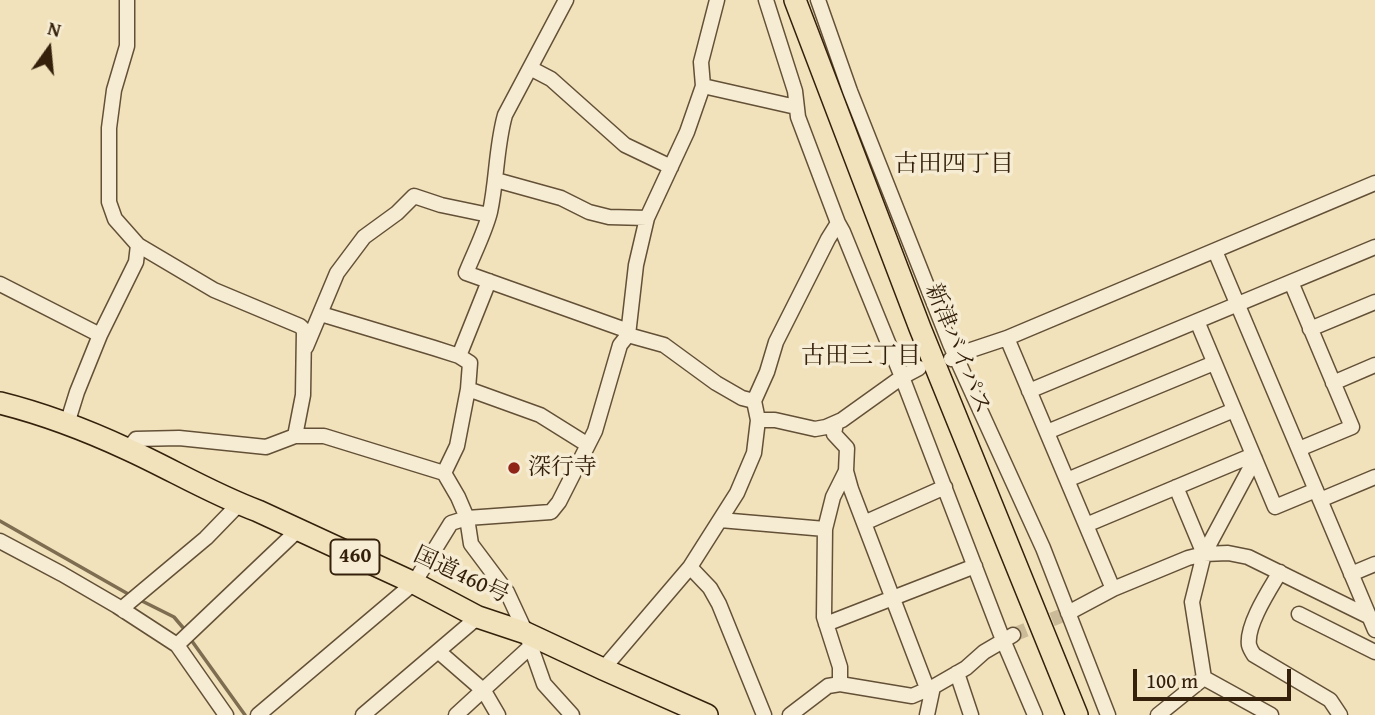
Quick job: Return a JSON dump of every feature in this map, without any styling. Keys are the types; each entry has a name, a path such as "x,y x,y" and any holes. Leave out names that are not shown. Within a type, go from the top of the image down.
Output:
{"highway":[{"name":"新津バイパス","path":"795,0 920,328 1077,715"},
{"name":"国道460号","path":"0,403 67,424 128,449 239,505 414,583 528,640 708,715"}],"street":[{"path":"127,0 127,46 114,90 109,128 109,202 115,219 138,245 214,290 304,330 303,394 295,436"},
{"path":"566,0 505,115 489,215 466,272 623,329 628,335 664,345 716,383 741,398 754,401"},
{"path":"258,715 414,583 451,523 467,517 551,512 559,502 595,432 620,345 628,335 636,265 648,218 687,132 703,86 701,62 718,0"},
{"path":"766,0 795,91 798,117 975,566 1008,637 1035,715"},
{"path":"818,0 953,357 1042,548 1108,715"},
{"path":"530,68 551,79 625,145 671,167"},
{"path":"703,86 796,107"},
{"path":"496,180 561,198 589,212 610,217 648,218"},
{"path":"953,357 1007,338 1375,183"},
{"path":"305,351 337,273 364,237 397,213 414,196 489,215"},
{"path":"603,669 690,567 737,493 754,453 758,420 754,401 776,342 838,223"},
{"path":"67,424 100,335 136,262 138,245"},
{"path":"1029,391 1375,247"},
{"path":"1215,251 1373,622"},
{"path":"459,356 489,281"},
{"path":"1291,282 1352,427 1299,449"},
{"path":"0,284 100,335"},
{"path":"1310,329 1375,302"},
{"path":"321,314 459,356 470,363 457,446 444,473"},
{"path":"1197,321 1275,507 1375,477"},
{"path":"1007,338 1113,589"},
{"path":"1047,432 1214,363"},
{"path":"1333,383 1375,366"},
{"path":"758,420 775,420 815,429 836,423 919,368"},
{"path":"468,388 540,415 588,445"},
{"path":"1067,480 1234,410"},
{"path":"836,423 834,434 847,449 846,471 864,523 930,688 927,715"},
{"path":"128,449 136,439 179,438 266,447 295,436 324,436 444,473 467,517 471,544 507,592 544,684 572,715"},
{"path":"1086,525 1254,457"},
{"path":"1204,678 1192,602 1204,554 1254,457"},
{"path":"840,684 840,667 824,617 825,528 833,497 846,471"},
{"path":"864,523 945,487"},
{"path":"1176,487 1204,554"},
{"path":"124,611 125,605 206,538 239,505"},
{"path":"720,520 825,528"},
{"path":"177,645 298,530"},
{"path":"0,541 62,574 177,645 226,715"},
{"path":"1068,613 1113,589 1188,558 1228,553 1248,557 1280,572 1373,622"},
{"path":"1351,574 1375,564"},
{"path":"826,624 975,566"},
{"path":"690,567 710,588 719,604 764,715"},
{"path":"1280,572 1255,615 1249,637 1251,651 1330,700 1340,715"},
{"path":"1298,614 1375,652"},
{"path":"363,715 478,617"},
{"path":"790,715 828,686 840,684 912,696 966,668 984,652 1008,637"},
{"path":"456,715 484,691 528,640"},
{"path":"438,651 484,691 498,715"},
{"path":"957,673 971,715"},
{"path":"1158,715 1204,678"},
{"path":"1204,678 1270,715"}],"waterway":[{"path":"0,521 130,595"},
{"path":"140,600 174,617 185,630"},
{"path":"189,637 245,715"}],"tunnel":[{"path":"1013,635 1068,613"}],"place":[{"name":"深行寺","path":"514,468"}],"district":[{"name":"古田四丁目","path":"954,165"},
{"name":"古田三丁目","path":"861,357"}]}
